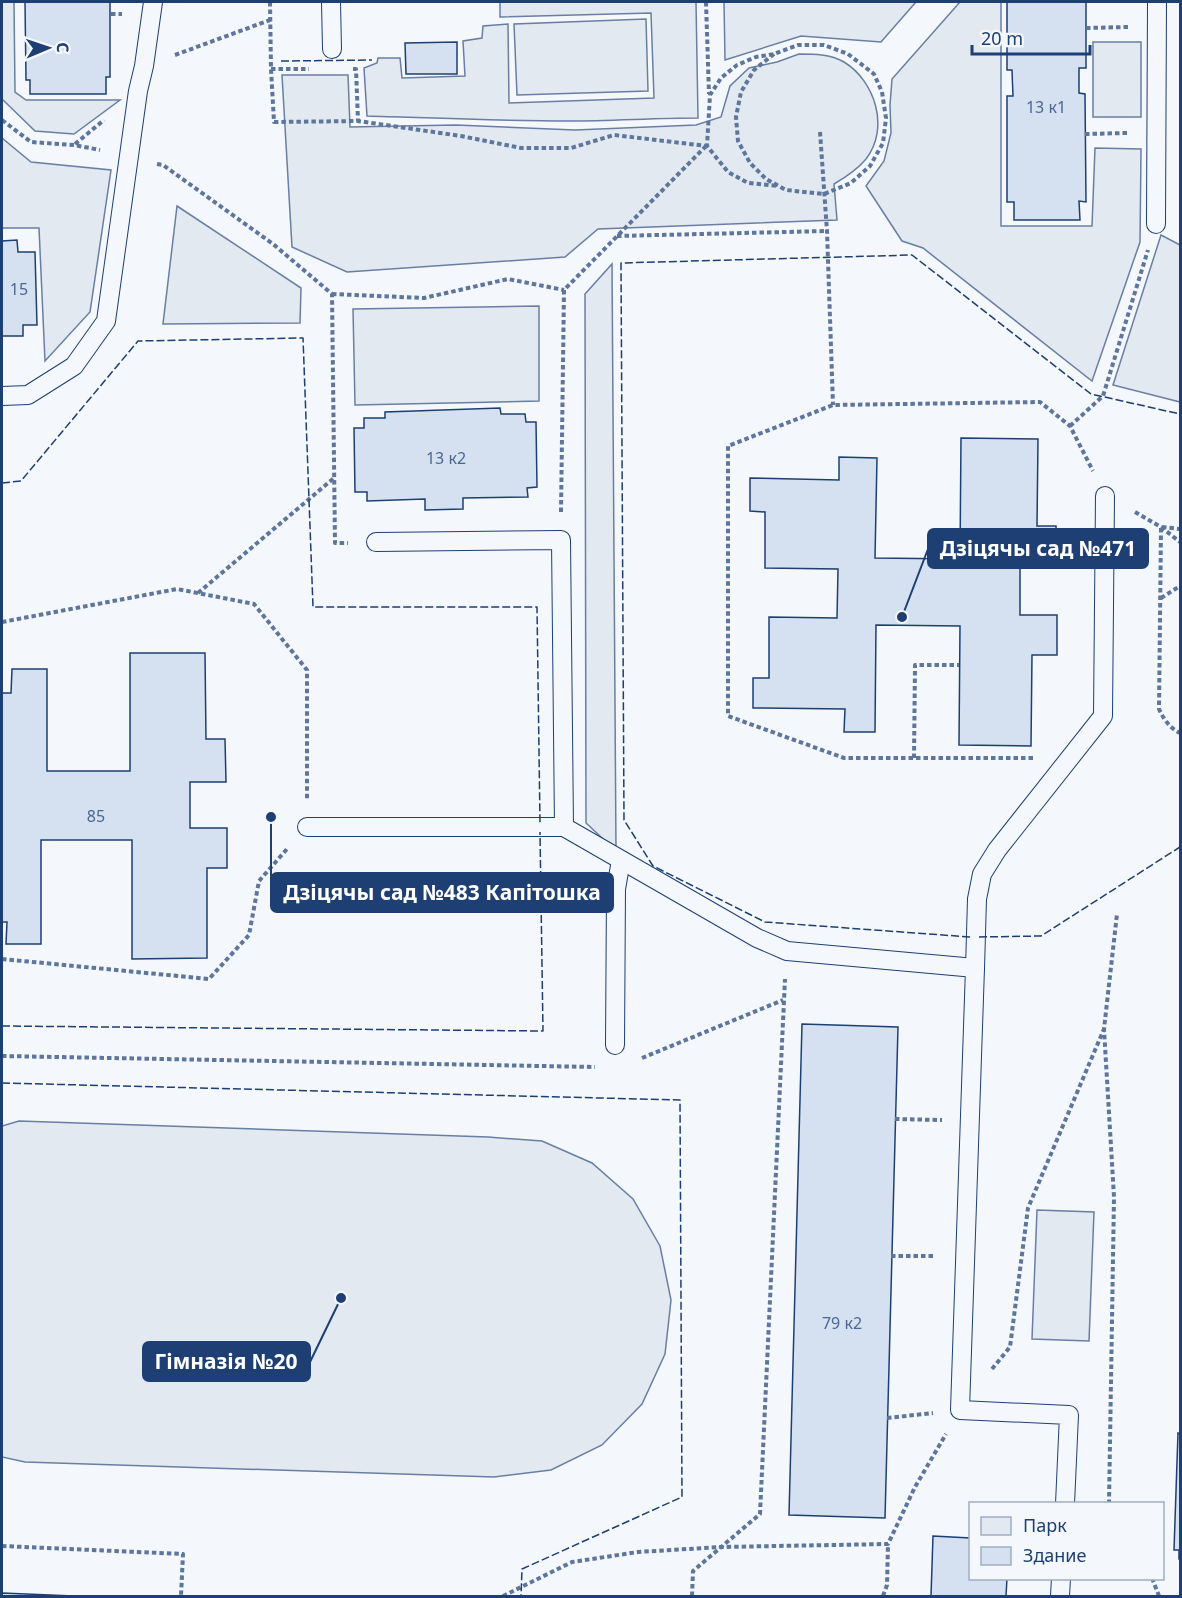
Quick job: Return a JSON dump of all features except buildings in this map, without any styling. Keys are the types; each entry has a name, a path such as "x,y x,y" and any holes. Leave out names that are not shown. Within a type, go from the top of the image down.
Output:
{"lane":[{"path":"2,396 28,395 74,366 106,321 153,2"},
{"path":"331,2 332,49"},
{"path":"1156,224 1157,2"},
{"path":"1065,1502 1069,1415 960,1410 977,898 982,874 997,850 1103,716 1105,496"},
{"path":"376,542 561,540 564,827"},
{"path":"307,827 564,827 757,938 787,951 975,969"},
{"path":"615,1046 616,889 621,860"},
{"path":"1060,1596 1061,1580"}],"path":[{"path":"270,2 274,122 358,121 461,136 521,148 571,148 614,135 707,146 728,172 748,183 778,186"},
{"path":"561,540 564,290 707,146 710,95 706,2"},
{"path":"144,66 270,20"},
{"path":"1086,28 1157,26"},
{"path":"710,95 721,78 737,65 756,57 774,54 798,45 824,45 848,54 874,74 882,92 886,118 883,143 870,166 851,183 824,194 786,190 766,179 750,163 738,141 736,117 741,92 754,70 774,54"},
{"path":"2,120 31,142 75,145"},
{"path":"820,132 827,231 833,405"},
{"path":"1086,134 1156,132"},
{"path":"163,165 273,244 332,294 424,298 508,279 564,290"},
{"path":"1070,426 1102,396 1156,224"},
{"path":"617,236 827,231"},
{"path":"332,294 335,543 376,542"},
{"path":"1070,758 844,758 728,716 728,446 833,405 1040,402 1070,426 1105,496"},
{"path":"198,593 334,478"},
{"path":"1161,527 1180,529"},
{"path":"1161,527 1180,542"},
{"path":"1161,527 1160,709 1164,720 1180,733"},
{"path":"1160,599 1180,586"},
{"path":"2,622 177,589 254,604 307,670 307,827 259,881 249,935 209,979 2,959"},
{"path":"914,758 915,665 959,665"},
{"path":"1109,1502 1114,1197 1104,1029 1117,914"},
{"path":"692,1596 693,1571 760,1514 787,951"},
{"path":"640,1059 783,1000"},
{"path":"884,1596 887,1585 888,1544 915,1487 960,1410 1010,1347 1028,1208 1104,1029"},
{"path":"2,1056 606,1068"},
{"path":"895,1119 971,1120"},
{"path":"891,1256 966,1256"},
{"path":"887,1418 960,1410"},
{"path":"503,1596 572,1562 638,1552 722,1547 888,1544"},
{"path":"2,1546 183,1554 181,1596"},
{"path":"1153,1580 1159,1596"}],"green space":[{"path":"2,2 14,2 15,92 26,100 120,100 74,134 35,131 2,99"},
{"path":"500,2 696,2 698,118 544,121 367,116 364,68 377,63 378,58 400,58 402,78 465,76 463,41 482,38 483,26 508,24 509,103 654,98 651,13 500,17"},
{"path":"724,2 916,2 881,42 801,36 725,60"},
{"path":"960,2 1001,2 1001,226 1092,226 1095,148 1141,149 1140,242 1092,381 923,248 902,241 866,186 884,161 891,133 892,79"},
{"path":"646,19 648,91 517,95 514,24"},
{"path":"1093,42 1141,42 1141,117 1093,117"},
{"path":"799,54 828,56 844,62 864,81 876,106 878,120 873,147 859,167 834,184 837,220 598,229 565,257 347,272 292,247 282,75 348,75 350,127 456,125 575,130 696,125 721,117 730,86 749,68"},
{"path":"2,138 31,162 111,170 90,312 45,361 39,228 2,228"},
{"path":"177,206 301,288 300,323 163,324"},
{"path":"1161,235 1180,245 1180,402 1113,385"},
{"path":"612,264 616,851 586,823 585,294"},
{"path":"539,306 539,401 355,405 353,309"},
{"path":"19,1121 488,1137 542,1141 592,1163 633,1199 660,1246 671,1300 665,1354 642,1404 602,1445 551,1470 494,1477 25,1462 2,1457 2,1126"},
{"path":"1037,1210 1094,1212 1089,1341 1032,1339"}],"fence":[{"path":"281,61 372,60"},
{"path":"970,937 765,922 653,866 624,820 621,263 912,255 1091,394 1180,414"},
{"path":"2,483 21,481 138,341 303,338 313,607 537,607 540,823"},
{"path":"2,1026 543,1031 540,832"},
{"path":"979,937 1041,936 1180,847"},
{"path":"2,1083 680,1100 682,1497 522,1569 521,1596"}],"place":[{"name":"Дзіцячы сад №471","path":"902,617"},
{"name":"Дзіцячы сад №483 Капітошка","path":"271,817"},
{"name":"Гімназія №20","path":"341,1298"}]}
